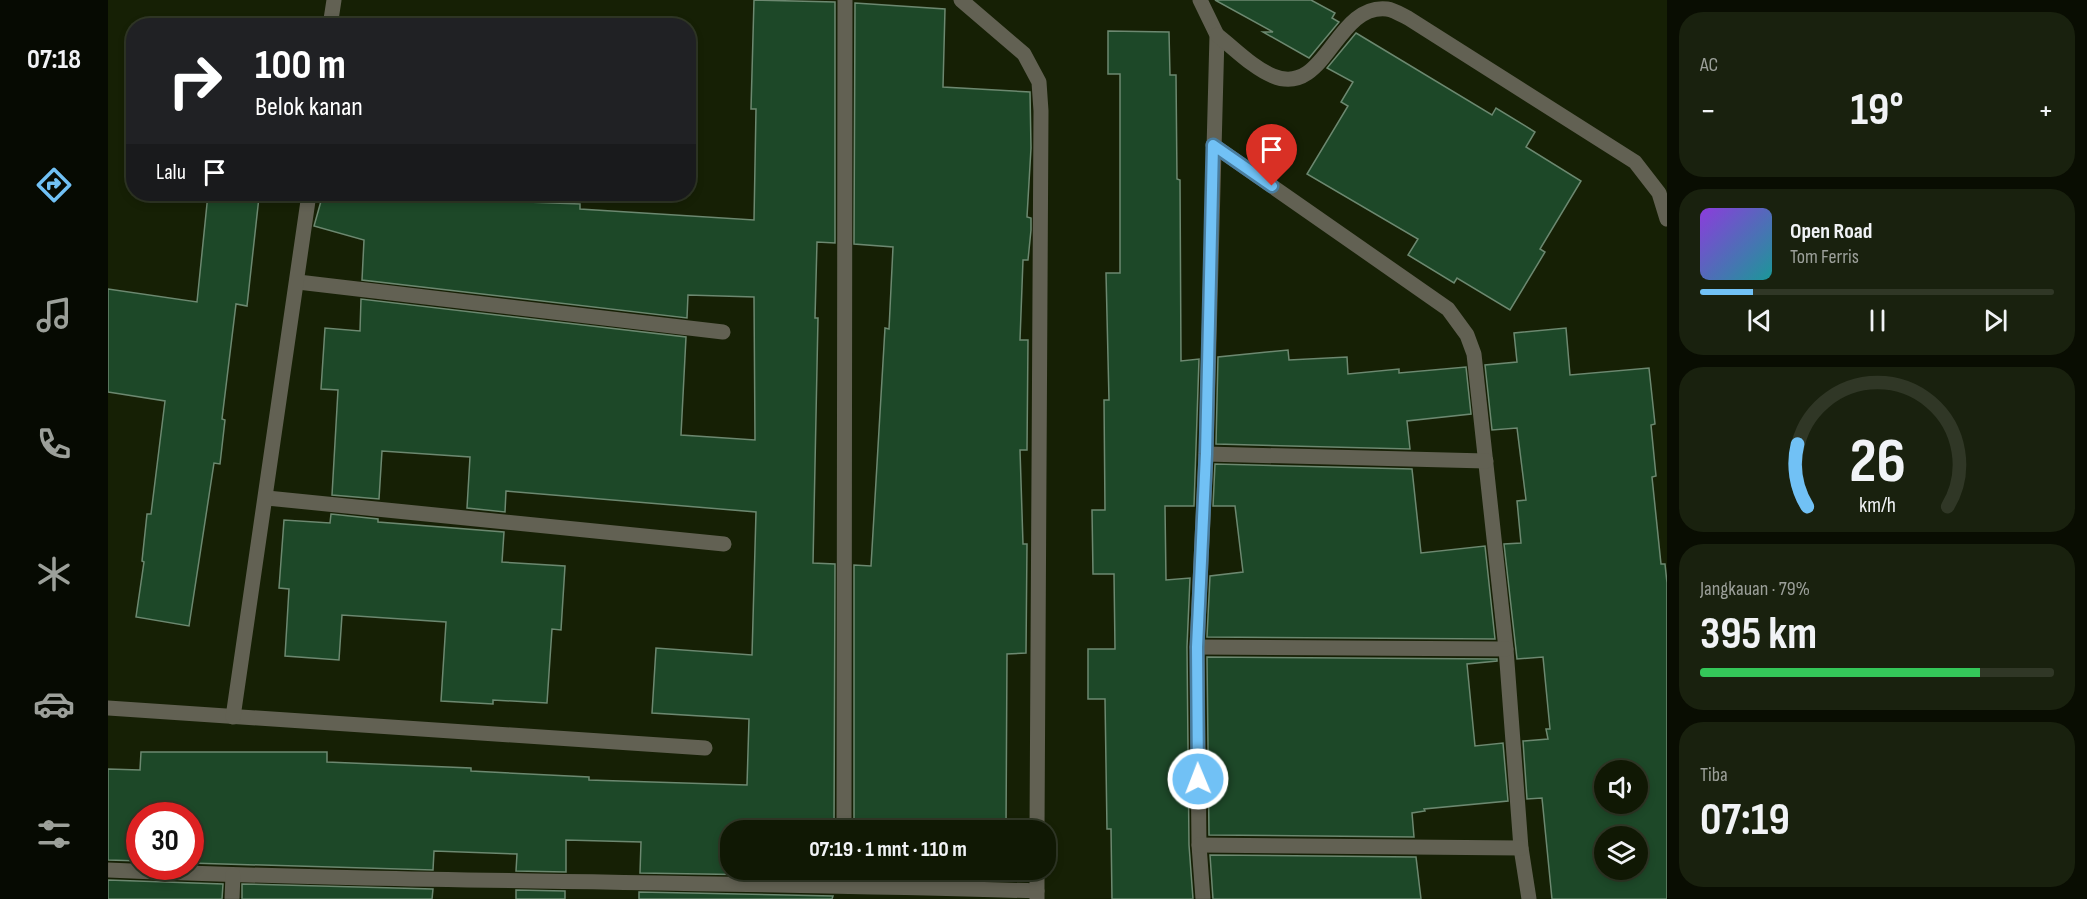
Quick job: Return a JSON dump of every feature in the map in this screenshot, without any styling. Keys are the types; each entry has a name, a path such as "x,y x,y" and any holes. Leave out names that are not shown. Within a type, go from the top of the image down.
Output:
{"street":[{"path":"331,18 334,0"},
{"path":"844,820 845,0"},
{"path":"961,0 1024,54 1039,82 1041,111 1038,820"},
{"path":"1200,0 1218,35 1271,76 1292,79 1312,71 1356,18 1369,12 1388,9 1408,18 1635,162 1659,193 1667,219"},
{"path":"1203,899 1199,845 1197,647 1206,454 1213,145 1218,35"},
{"path":"1213,145 1448,309 1467,335 1474,354 1486,461 1506,649 1521,848 1529,899"},
{"path":"233,717 267,498 308,201"},
{"path":"298,282 723,333"},
{"path":"1206,454 1486,461"},
{"path":"267,498 724,544"},
{"path":"1197,647 1506,649"},
{"path":"108,708 705,748"},
{"path":"1199,845 1521,848"},
{"path":"108,870 233,875 720,877"},
{"path":"232,899 233,875"},
{"path":"876,880 1037,895"}],"building":[{"path":"754,0 835,2 835,243 817,242 815,318 818,318 813,563 835,564 834,820 720,820 720,874 640,873 641,842 566,840 566,872 516,871 517,854 434,851 433,870 204,863 204,802 126,802 126,861 108,860 108,769 140,770 141,752 327,752 327,762 471,768 471,771 589,777 589,780 747,785 749,719 652,713 656,648 752,655 756,512 506,491 505,512 467,508 470,457 382,451 379,499 332,495 338,390 321,389 325,328 360,331 361,299 686,337 681,435 755,440 754,297 688,295 687,318 362,280 364,240 314,226 321,201 527,201 580,204 580,209 754,220 756,109 751,109"},
{"path":"1215,0 1311,0 1335,13 1332,18 1339,22 1309,58 1263,32 1273,32"},
{"path":"855,3 945,9 943,87 1030,92 1031,148 1027,217 1031,218 1031,230 1028,260 1023,260 1020,340 1028,340 1027,450 1020,450 1023,544 1027,544 1026,653 1007,654 1006,820 854,820 854,565 871,566 885,328 889,329 893,247 854,244"},
{"path":"1108,31 1169,32 1170,75 1176,75 1177,179 1180,180 1181,361 1199,359 1194,506 1165,506 1166,580 1190,578 1187,647 1189,845 1193,899 1112,899 1111,829 1107,829 1105,699 1088,699 1088,649 1115,649 1114,574 1093,574 1092,510 1105,510 1104,400 1109,400 1106,273 1120,273 1120,74 1108,74"},
{"path":"1356,33 1492,115 1496,108 1535,132 1526,147 1581,181 1540,249 1545,252 1510,310 1457,278 1454,283 1408,255 1418,239 1307,174 1348,106 1341,102 1353,82 1327,68"},
{"path":"207,201 259,201 247,306 236,304 222,419 225,420 220,464 214,463 189,626 136,617 144,562 142,561 147,514 151,514 165,401 108,392 108,289 197,302"},
{"path":"1566,328 1570,375 1649,368 1655,424 1651,425 1656,476 1652,477 1661,564 1665,564 1667,583 1667,899 1552,899 1542,798 1527,799 1523,741 1548,739 1546,729 1550,729 1543,657 1517,659 1504,544 1521,543 1517,501 1526,500 1517,428 1492,430 1485,365 1517,362 1514,333"},
{"path":"1288,350 1289,360 1347,357 1348,374 1399,369 1399,373 1466,367 1471,414 1407,421 1410,449 1216,444 1218,357"},
{"path":"1215,464 1412,469 1421,553 1485,546 1495,639 1207,637 1210,576 1243,572 1235,506 1213,506"},
{"path":"331,514 378,519 378,522 504,532 502,562 565,566 561,630 552,629 547,703 493,700 493,704 441,701 446,622 342,615 339,660 285,656 289,589 279,588 284,520 330,523"},
{"path":"1207,657 1497,659 1497,661 1467,664 1475,746 1503,743 1508,801 1424,809 1425,811 1412,813 1414,837 1209,835"},
{"path":"1210,855 1416,857 1421,899 1213,899"},
{"path":"108,880 223,884 222,899 108,899"},
{"path":"242,884 433,889 432,899 242,899"},
{"path":"516,890 565,891 565,899 516,899"},
{"path":"639,892 833,896 832,899 639,899"}],"route":[{"path":"1198,779 1197,647 1206,454 1213,145 1272,186"}]}
